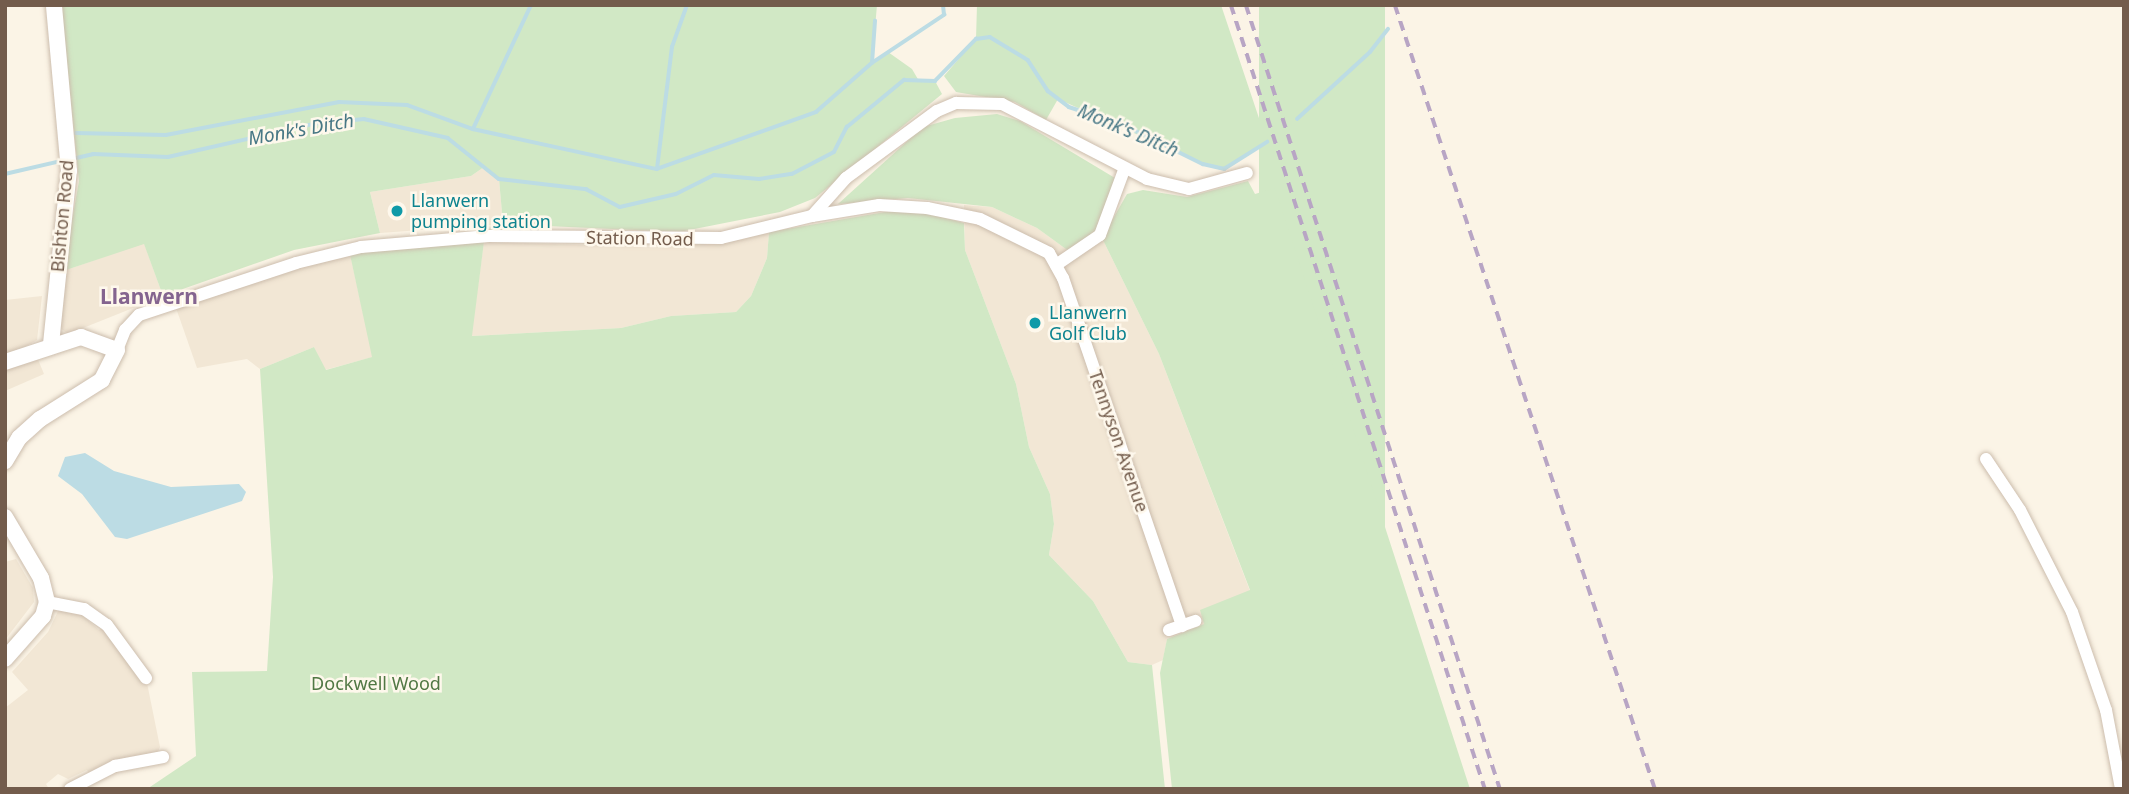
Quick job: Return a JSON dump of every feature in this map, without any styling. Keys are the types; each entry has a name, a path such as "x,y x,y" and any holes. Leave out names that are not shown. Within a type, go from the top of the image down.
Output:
{"street":[{"name":"Bishton Road","path":"51,344 69,171 54,5"},
{"path":"812,216 846,178 937,111 956,103 1002,104 1124,170 1189,189 1247,173"},
{"path":"812,216 879,205 927,208 983,221 1049,253 1056,265 1100,235 1124,170"},
{"name":"Station Road","path":"117,350 125,330 151,310 296,262 360,247 489,236 721,238 812,216"},
{"name":"Tennyson Avenue","path":"1056,265 1175,628 1195,621"},
{"path":"5,362 51,344 81,337 117,350 102,380 40,419 19,438 5,460"},
{"path":"1986,459 2020,510 2072,612 2106,709 2122,789"},
{"path":"5,517 41,579 47,602 43,617 5,659"},
{"path":"47,602 84,610 107,625 146,678"},
{"path":"70,789 115,766 163,757"}],"shaded area":[{"path":"484,167 499,179 503,224 380,233 370,192 471,176"},
{"path":"964,205 992,207 1037,228 1070,252 1102,238 1159,354 1250,591 1204,624 1167,639 1163,660 1152,665 1128,662 1093,601 1049,555 1054,524 1050,494 1029,447 1016,384 965,250"},
{"path":"769,232 767,258 751,296 736,312 671,316 621,328 471,336 484,242 655,247 733,241"},
{"path":"144,243 163,296 68,334 59,327 63,271"},
{"path":"349,250 373,357 325,370 314,347 260,369 247,359 197,368 176,308"},
{"path":"42,296 37,340 5,358 5,300"},
{"path":"37,357 44,374 5,391 5,370"},
{"path":"16,559 33,588 34,602 5,640 5,562"},
{"path":"60,607 83,616 99,630 107,623 147,683 160,747 154,761 93,780 87,770 68,779 58,774 46,784 49,789 5,789 5,708 28,690 12,672 48,632"}],"green space":[{"path":"61,5 877,5 872,62 888,52 912,69 919,81 935,81 942,94 815,198 780,212 679,232 503,224 499,179 484,167 471,176 370,192 380,233 294,250 163,296 144,244 63,271 79,181"},
{"path":"977,5 1221,5 1267,142 1224,169 1203,164 1058,99 1046,120 1015,102 956,92 944,76 976,39"},
{"path":"1259,5 1385,5 1385,789 1259,789"},
{"path":"997,114 1020,121 1115,178 1104,219 1091,237 1070,252 1037,228 992,207 908,198 838,204 923,127 955,118"},
{"path":"1248,181 1255,194 1275,188 1470,789 1172,789 1160,673 1167,639 1204,624 1200,610 1250,590 1159,354 1102,238 1127,194 1143,190 1187,197"},
{"name":"Llanwern Golf Club","path":"885,212 923,212 964,223 965,250 1016,384 1029,447 1050,494 1054,524 1049,555 1093,601 1128,662 1152,665 1165,789 147,789 196,756 192,672 267,671 273,577 260,369 314,347 326,370 372,357 349,250 484,242 472,336 621,328 671,316 736,312 751,296 767,258 769,232"}],"water":[{"path":"85,453 114,471 171,487 239,484 246,492 242,501 127,539 115,537 82,494 58,476 65,457"}],"waterway":[{"path":"473,129 531,5"},
{"path":"657,169 672,47 687,5"},
{"path":"76,133 166,135 339,102 407,105 473,129 657,169 816,112 872,63 944,15 943,5"},
{"path":"872,63 875,21"},
{"name":"Monk's Ditch","path":"1297,119 1370,52 1388,29"},
{"name":"Monk's Ditch","path":"72,159 93,154 168,157 313,124 364,119 448,138 499,179 586,189 620,207 676,194 714,175 759,179 792,174 834,152 847,127 904,80 935,81 976,39 990,37 1028,60 1048,91 1069,107 1124,125 1203,164 1224,169 1267,142"},
{"name":"Monk's Ditch","path":"5,174 65,160"}],"railway":[{"path":"1231,5 1485,789"},
{"path":"1246,5 1500,789"},
{"path":"1395,5 1655,789"}],"place":[{"name":"Llanwern pumping station","path":"397,211"},
{"name":"Llanwern Golf Club","path":"1035,323"}],"district":[{"name":"Llanwern","path":"149,296"}],"park label":[{"name":"Dockwell Wood","path":"376,683"}]}
